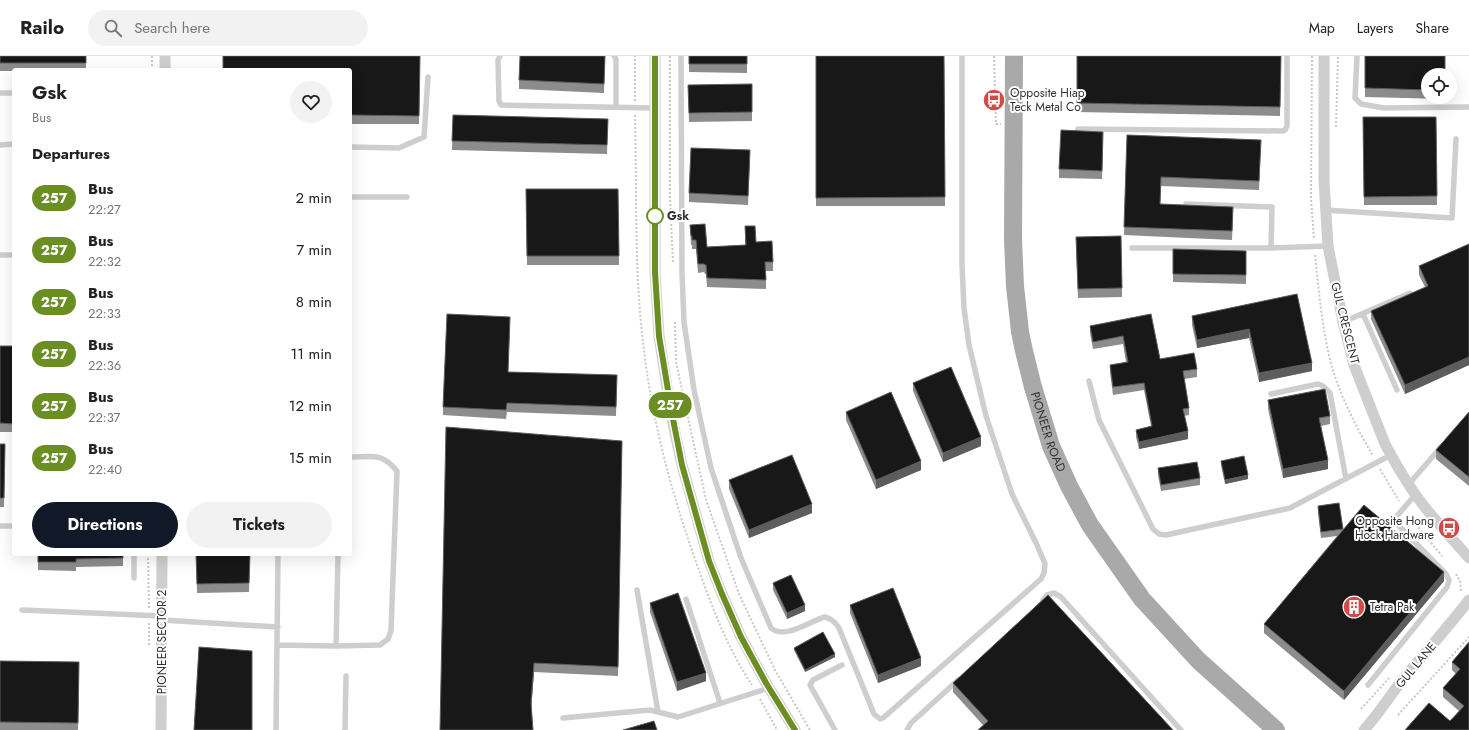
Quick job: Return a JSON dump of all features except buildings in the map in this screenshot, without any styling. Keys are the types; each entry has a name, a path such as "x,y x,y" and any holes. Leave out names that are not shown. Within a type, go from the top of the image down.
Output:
{"main road":[{"name":"PIONEER ROAD","path":"1014,56 1013,239 1015,286 1020,332 1033,387 1051,446 1069,486 1090,525 1142,599 1198,660 1276,730"}],"street":[{"path":"164,56 164,68"},
{"path":"655,56 655,272 659,336 682,465 709,561 741,637 795,730"},
{"name":"GUL CRESCENT","path":"1324,56 1324,181 1328,246 1343,322 1354,365 1385,444 1391,455 1415,495 1469,558"},
{"name":"PIONEER SECTOR 2","path":"161,730 162,556"},
{"name":"GUL LANE","path":"1364,730 1469,600"}],"lane":[{"path":"500,56 498,60 498,101 501,105 654,108"},
{"path":"614,56 616,60 616,107"},
{"path":"682,56 682,273 684,322 694,390 712,468 741,558 771,628 775,631 785,633 825,617 830,618 835,622 839,628 874,714 880,719 1035,584 1044,573 1045,564 1012,494 986,416 969,345 964,308 962,265 962,56"},
{"path":"1078,129 1283,131 1287,126 1287,56"},
{"path":"1357,56 1355,98 1361,104 1384,108 1469,107"},
{"path":"352,147 400,148 424,137 428,77"},
{"path":"0,93 12,93"},
{"path":"1326,210 1452,218 1456,139"},
{"path":"0,145 12,144"},
{"path":"352,197 407,197"},
{"path":"1186,204 1272,207 1271,248"},
{"path":"1132,248 1271,248 1328,246"},
{"path":"0,255 12,255"},
{"path":"1343,322 1410,293"},
{"path":"1363,314 1397,390"},
{"path":"1089,381 1099,420 1153,529 1159,534 1166,535 1290,508 1391,455"},
{"path":"1271,394 1318,384 1328,390 1330,393 1346,479"},
{"path":"1409,484 1445,442"},
{"path":"278,645 380,645 388,639 391,631 397,471 390,461 380,457 352,457"},
{"path":"1368,685 1447,586 1448,580 1446,574 1396,523 1395,519 1397,516 1415,495"},
{"path":"0,526 12,526"},
{"path":"134,556 134,578"},
{"path":"276,730 278,556"},
{"path":"336,646 338,556"},
{"path":"637,590 658,712"},
{"path":"1036,606 1050,594 1058,594 1181,730"},
{"path":"686,599 720,703"},
{"path":"22,610 162,618 278,627"},
{"path":"835,730 810,685 813,680 842,665"},
{"path":"907,730 911,723 962,675"},
{"path":"345,730 346,676"},
{"path":"563,718 650,710 678,717 770,688"}],"path":[{"path":"152,56 152,68"},
{"path":"994,56 996,124 1014,122"},
{"path":"148,556 149,610"},
{"path":"149,618 150,650"},
{"path":"1398,715 1469,637"}],"bus line":[{"name":"257","path":"655,56 655,272 659,336 682,465 709,561 722,594 741,637 766,683 795,730"}],"place":[{"name":"Opposite Hiap Teck Metal Co","path":"994,100"},
{"name":"Gsk","path":"655,216"},
{"name":"Opposite Hong Hock Hardware","path":"1449,528"},
{"name":"Tetra Pak","path":"1354,607"}]}
